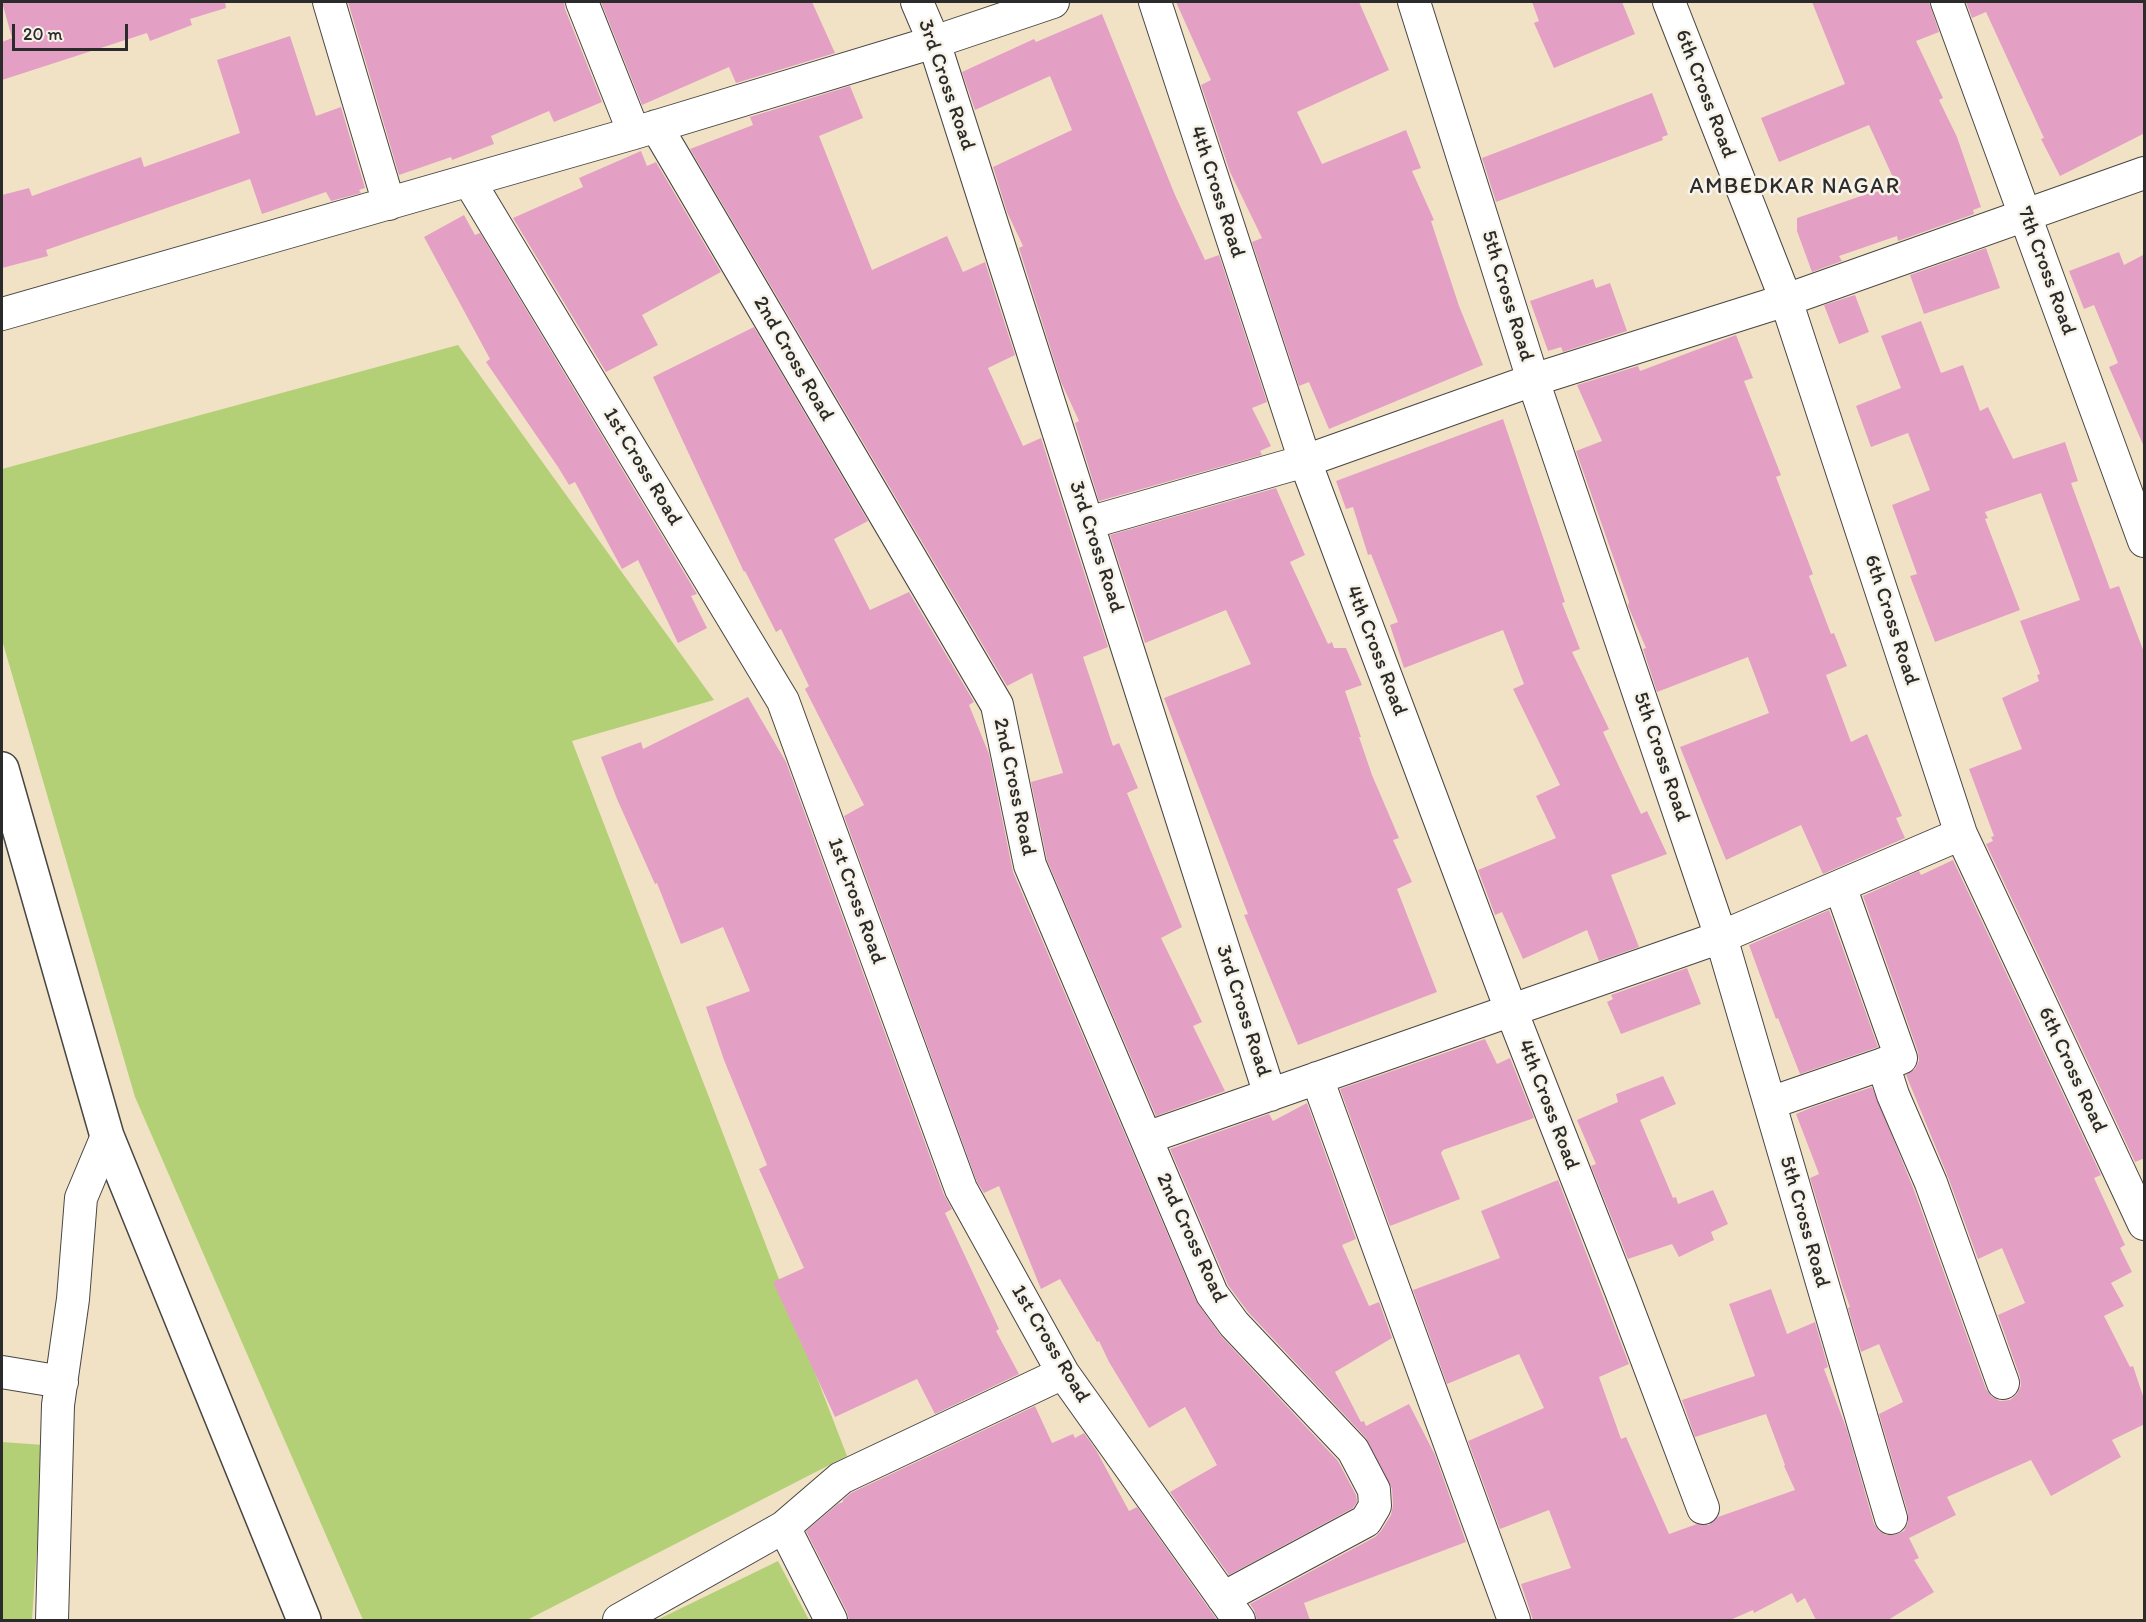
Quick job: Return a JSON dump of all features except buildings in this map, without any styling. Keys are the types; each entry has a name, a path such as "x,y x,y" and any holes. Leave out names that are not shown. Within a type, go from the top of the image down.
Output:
{"street":[{"path":"329,2 389,204"},
{"name":"2nd Cross Road","path":"582,2 645,129 997,705 1030,865 1212,1294 1234,1324 1353,1450 1374,1490 1375,1506 1366,1521 1231,1609"},
{"name":"3rd Cross Road","path":"917,2 934,42 1270,1095"},
{"path":"2,314 645,129 934,42 1053,2"},
{"name":"4th Cross Road","path":"1155,2 1305,461 1511,1010 1703,1508"},
{"name":"5th Cross Road","path":"1414,2 1533,380 1721,937 1891,1518"},
{"name":"6th Cross Road","path":"1669,2 1786,300 1961,834 2145,1224"},
{"name":"7th Cross Road","path":"1947,2 2145,541"},
{"path":"1088,523 1305,461 1533,380 1786,300 2145,173"},
{"name":"1st Cross Road","path":"469,181 783,701 961,1189 1063,1373 1231,1609"},
{"path":"2,769 107,1136 304,1620"},
{"path":"1146,1138 1721,937 1961,834"},
{"path":"1770,1103 1900,1058 1840,886"},
{"path":"1883,1064 1893,1095 1931,1183 2003,1383"},
{"path":"1317,1078 1514,1620"},
{"path":"52,1620 58,1405 73,1299 81,1198 107,1136"},
{"path":"2,1372 62,1382"},
{"path":"619,1620 784,1527 841,1478 1063,1373"},
{"path":"784,1527 831,1620"}],"green space":[{"path":"458,345 714,700 572,741 847,1456 527,1620 363,1620 135,1097 2,640 2,469"},
{"path":"2,1442 44,1445 32,1620 2,1620"},
{"path":"778,1561 809,1620 657,1620"}],"district":[{"name":"AMBEDKAR NAGAR","path":"1795,187"}]}
